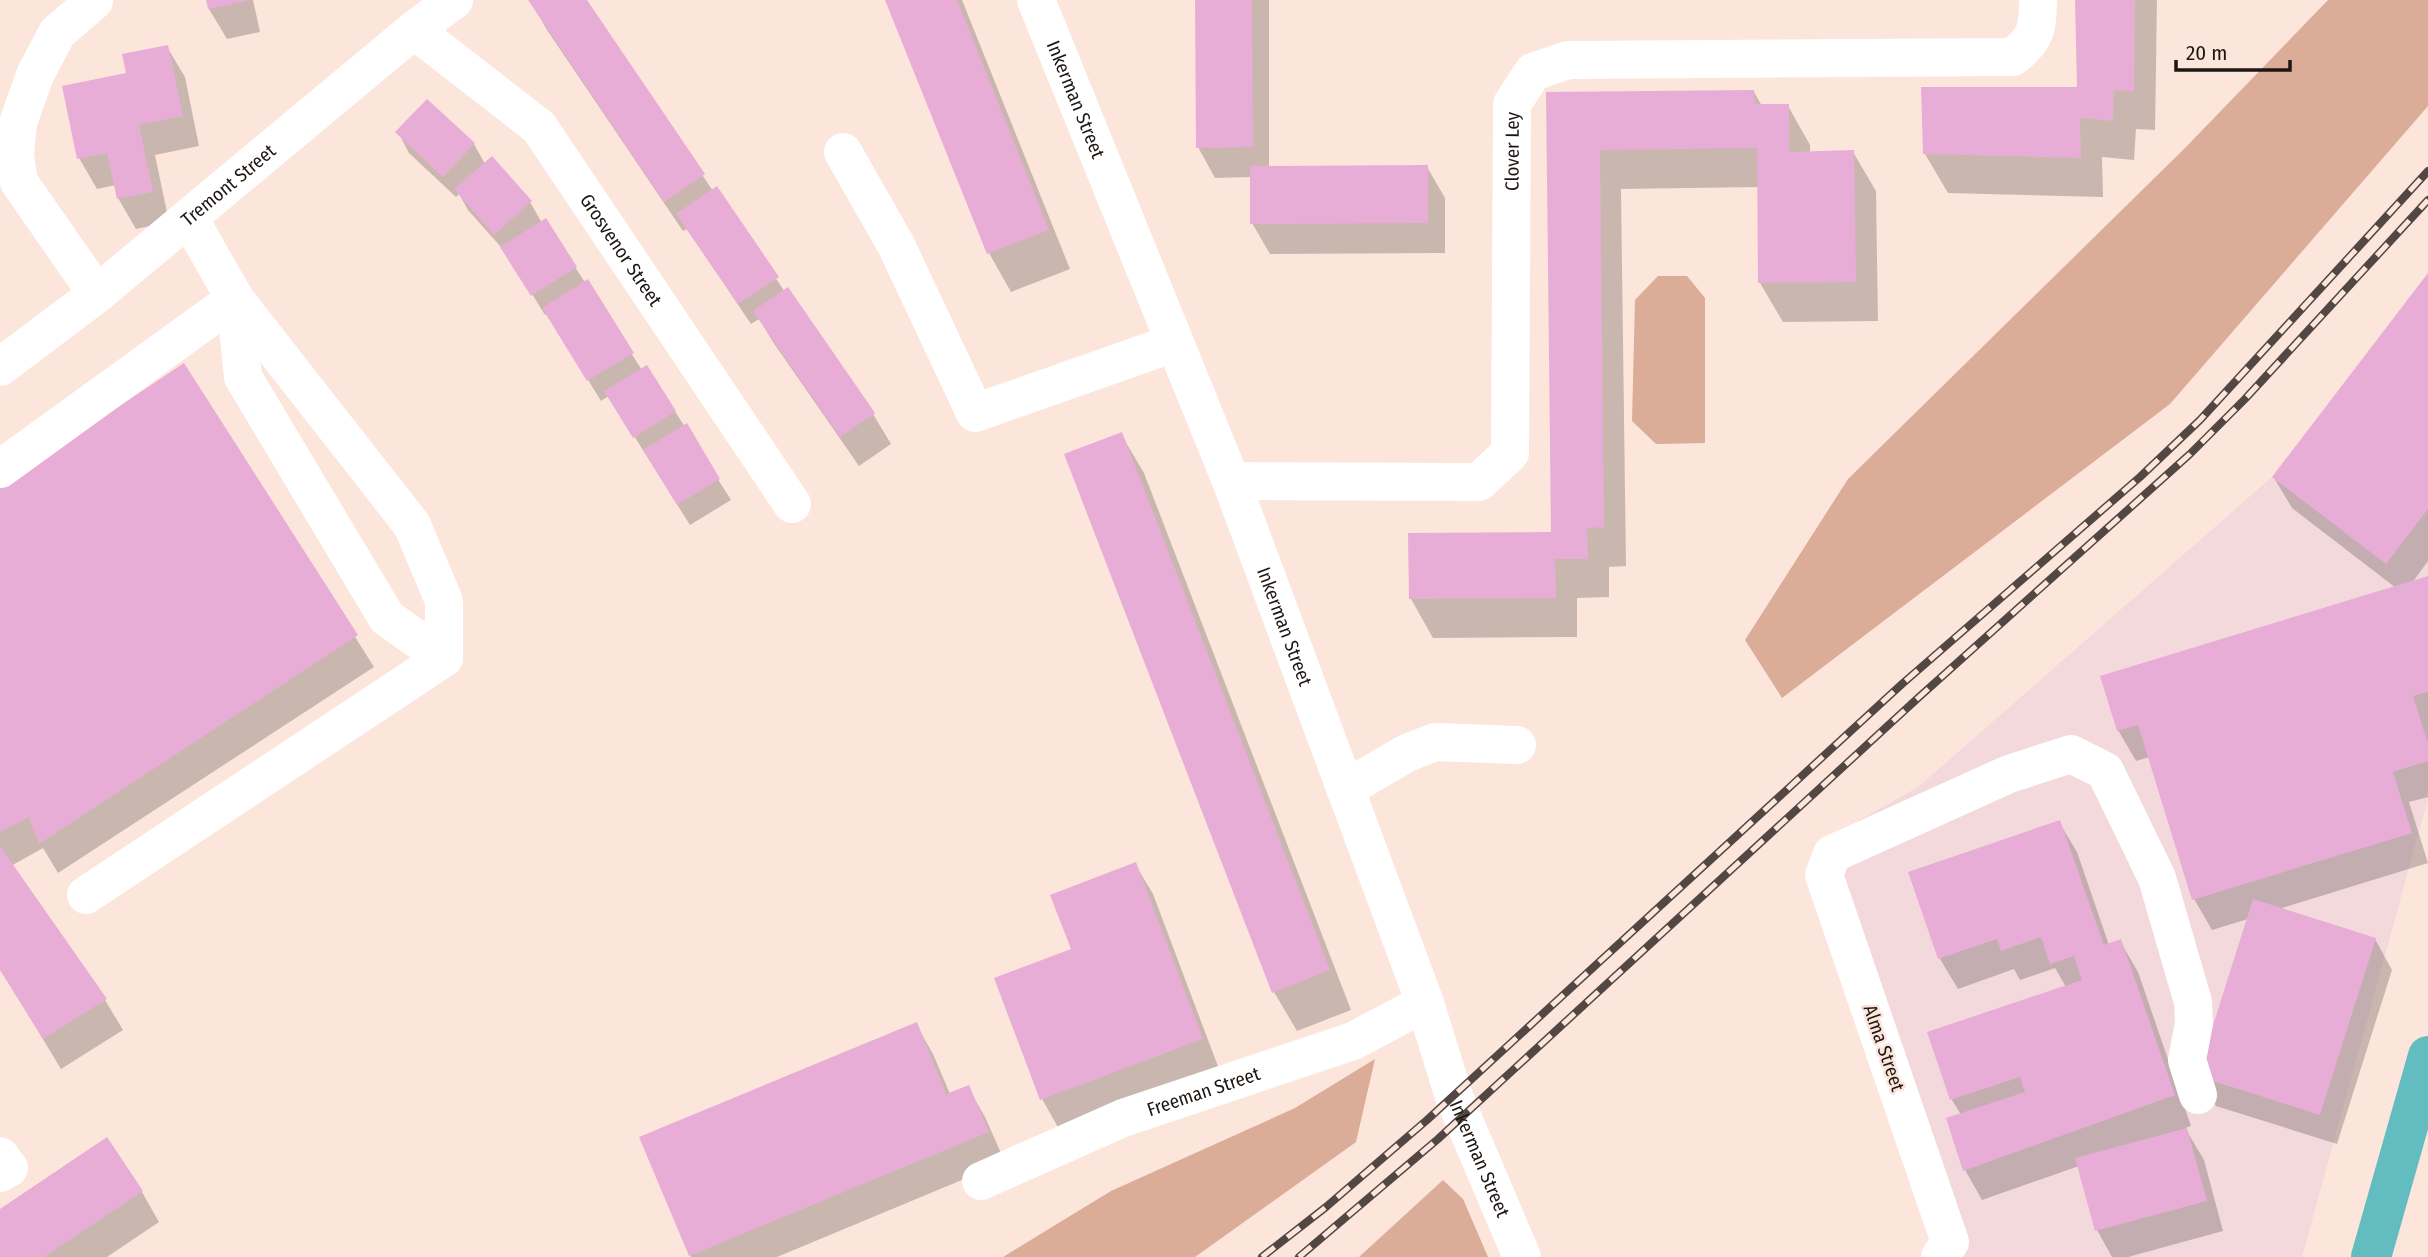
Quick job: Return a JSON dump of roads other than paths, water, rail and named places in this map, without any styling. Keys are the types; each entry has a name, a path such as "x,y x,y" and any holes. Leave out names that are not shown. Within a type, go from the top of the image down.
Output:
{"street":[{"name":"Tremont Street","path":"0,367 97,294 414,30 454,0"},
{"name":"Inkerman Street","path":"1036,0 1231,481 1425,1003 1454,1097 1522,1257"},
{"name":"Clover Ley","path":"1231,481 1479,482 1510,453 1512,104 1533,72 1568,60 2014,57 2031,43 2038,22 2038,0"},
{"path":"94,1 57,33 35,75 18,123 10,183 97,294"},
{"name":"Grosvenor Street","path":"414,30 539,127 792,504"},
{"path":"843,152 896,245 975,413 1174,343"},
{"path":"189,218 235,299 412,525 444,601 444,658"},
{"path":"0,469 235,299"},
{"path":"235,299 243,377 387,618 444,658"},
{"path":"86,895 444,658"},
{"path":"1345,789 1407,753 1435,742 1517,745"},
{"name":"Alma Street","path":"1945,1250 1824,875 1832,854 2009,774 2071,754 2105,771 2157,878 2193,1002 2194,1023 2187,1060 2198,1095"},
{"name":"Freeman Street","path":"981,1181 1124,1118 1353,1041 1425,1003"},
{"path":"0,1156 9,1168 0,1173"}],"waterway":[{"path":"2371,1257 2428,1056"}],"railway":[{"path":"1262,1257 1326,1207 1427,1120 1902,684 2140,477 2200,420 2428,171"},
{"path":"1299,1257 1438,1139 1918,698 2190,454 2245,399 2428,200"}]}
